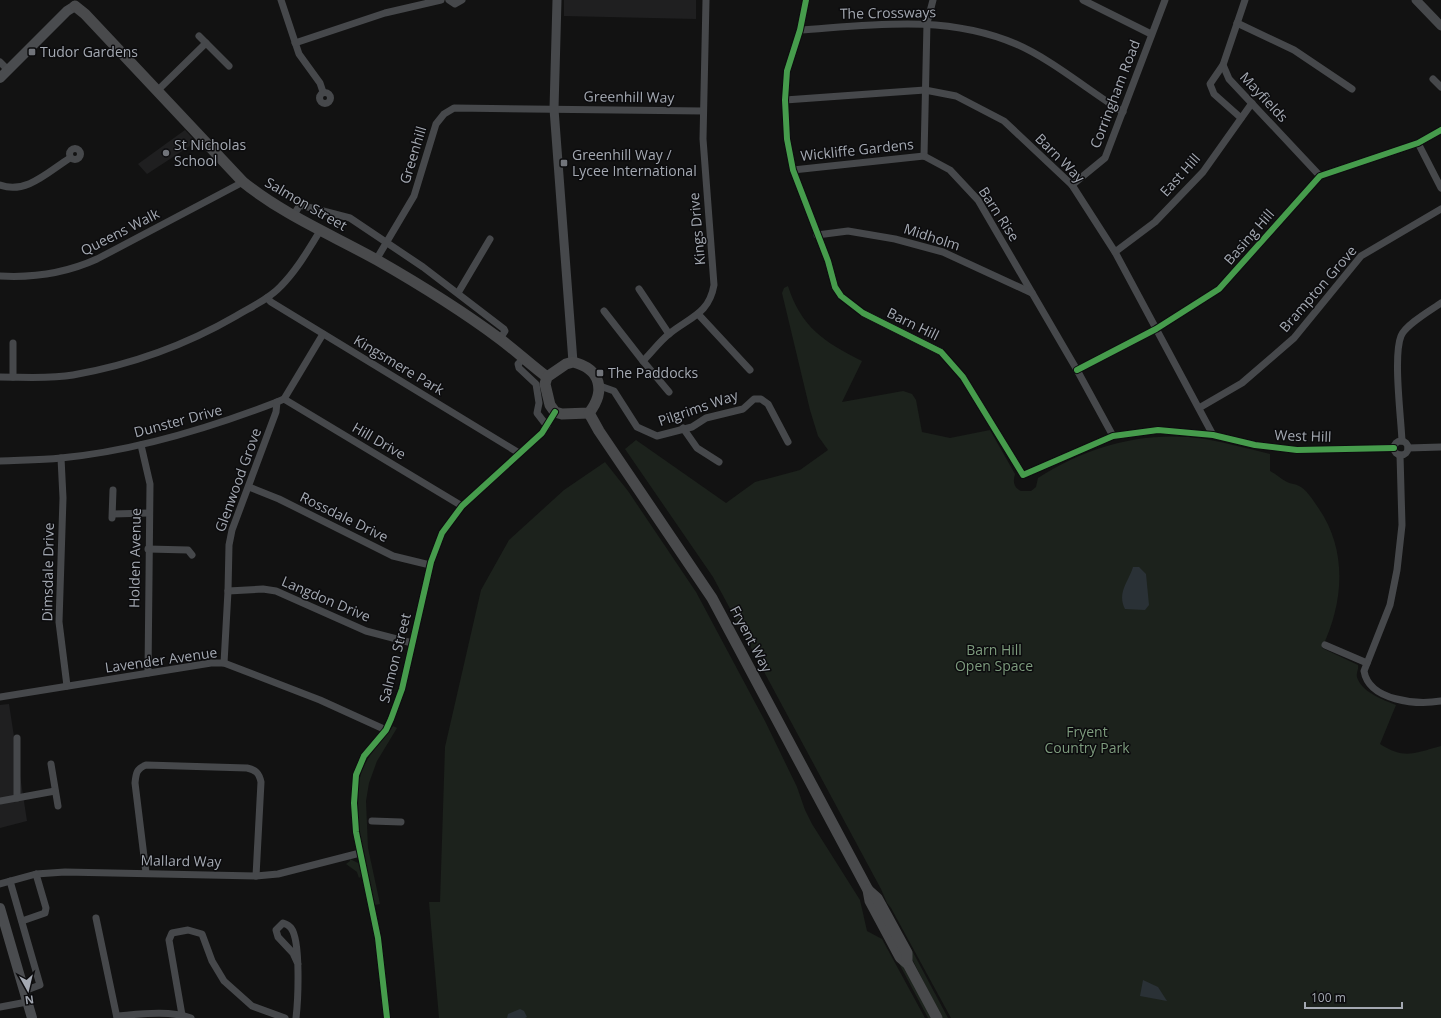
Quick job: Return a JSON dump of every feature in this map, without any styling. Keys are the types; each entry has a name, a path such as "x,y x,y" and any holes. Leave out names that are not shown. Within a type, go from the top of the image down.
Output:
{"main road":[{"path":"0,78 77,2"},
{"name":"Salmon Street","path":"77,2 85,14 243,182 264,199 430,291 500,339 547,378"},
{"path":"573,362 582,364 597,377 600,386 592,409 589,413 562,414 555,412 550,405 545,384 547,378 566,364 573,362"},
{"name":"Fryent Way","path":"589,413 599,431 712,598 868,890 873,907 900,957 908,964 937,1018"},
{"path":"0,908 32,1018"}],"street":[{"path":"281,0 299,54 320,83 323,92"},
{"path":"295,43 384,13 441,0"},
{"path":"449,0 455,4 462,0"},
{"path":"557,0 554,109 573,362"},
{"name":"Kings Drive","path":"643,361 669,334 698,314 711,298 714,285 702,138 706,0"},
{"name":"Barn Hill","path":"806,0 800,30 787,71 785,100 787,139 793,170 835,287 841,296 863,313 941,352 964,377 1023,475 1113,436 1158,430 1213,435"},
{"path":"924,156 927,23 933,0"},
{"path":"1083,0 1151,34"},
{"name":"Corringham Road","path":"1072,186 1105,158 1165,0"},
{"name":"Mayfields","path":"1245,0 1224,65 1229,80 1320,176"},
{"path":"1416,0 1441,26"},
{"name":"The Crossways","path":"800,30 860,25 927,23 973,30 1016,44 1056,67 1123,112"},
{"path":"1237,23 1294,50 1352,89"},
{"path":"199,36 229,66"},
{"path":"157,91 206,43"},
{"path":"0,62 8,70"},
{"path":"1224,65 1210,84 1214,94 1242,118"},
{"path":"1433,79 1441,88"},
{"name":"Barn Way","path":"785,100 925,90 956,96 1004,121 1072,186 1115,252 1213,435"},
{"name":"East Hill","path":"1115,252 1155,222 1203,172 1252,103"},
{"name":"Greenhill","path":"376,260 414,196 436,124 444,114 459,107 554,109"},
{"name":"Greenhill Way","path":"554,109 703,111"},
{"name":"Basing Hill","path":"1077,370 1156,329 1219,289 1320,176 1418,143 1441,130"},
{"path":"1418,143 1441,188"},
{"name":"Wickliffe Gardens","path":"793,170 924,156"},
{"name":"Barn Rise","path":"924,156 950,170 978,200 1077,370 1113,436"},
{"path":"0,185 13,188 27,186 70,158"},
{"name":"Queens Walk","path":"0,276 48,275 76,268 97,260 243,182"},
{"path":"293,216 300,205 350,218 458,293 504,329 505,331 500,339"},
{"name":"Brampton Grove","path":"1199,408 1242,383 1294,338 1361,256 1441,209"},
{"path":"0,377 72,375 153,355 223,324 267,298 281,286 294,272 320,231"},
{"name":"Midholm","path":"817,236 848,231 895,239 943,252 1032,293"},
{"path":"458,293 490,240"},
{"path":"639,289 669,334"},
{"name":"Kingsmere Park","path":"267,298 271,302 323,334 520,453"},
{"path":"1402,441 1398,358 1401,335 1418,318 1441,303"},
{"path":"604,311 669,392"},
{"path":"698,314 750,370"},
{"path":"281,401 323,334"},
{"path":"13,344 13,377"},
{"path":"523,359 518,364 519,368 536,384 539,403 537,413 547,426"},
{"name":"Pilgrims Way","path":"600,386 614,391 637,427 657,436 683,428 692,427 706,418 743,408 754,399 761,399 768,404 788,442"},
{"name":"Dunster Drive","path":"0,461 61,458 141,445 223,423 281,401"},
{"name":"Glenwood Grove","path":"224,663 228,591 228,545 232,530 281,401"},
{"name":"Hill Drive","path":"281,401 462,506"},
{"name":"Salmon Street","path":"387,1018 378,938 356,832 354,803 356,775 364,756 386,730 402,689 430,565 442,533 462,506 547,426 555,412"},
{"path":"683,428 697,448 719,462"},
{"name":"West Hill","path":"1213,435 1256,445 1297,450 1394,448"},
{"path":"1402,441 1407,444 1408,448"},
{"path":"1400,455 1395,452 1394,448 1397,442 1402,441"},
{"name":"Holden Avenue","path":"141,445 150,484 148,549 148,673"},
{"path":"1408,448 1441,448"},
{"path":"1400,455 1405,454 1408,448"},
{"path":"1400,455 1402,525 1397,570 1390,605 1365,667 1365,677 1369,684 1390,696 1407,702 1417,704 1441,700"},
{"name":"Dimsdale Drive","path":"61,458 63,498 59,622 66,686"},
{"name":"Rossdale Drive","path":"249,488 279,500 392,556 430,565"},
{"path":"113,490 112,516 149,513"},
{"path":"148,549 188,550 192,555"},
{"name":"Langdon Drive","path":"228,591 263,589 276,591 366,631 412,643"},
{"path":"1325,645 1365,667"},
{"name":"Lavender Avenue","path":"0,697 211,663 224,663 320,700 386,730"},
{"path":"17,738 17,798"},
{"path":"52,764 58,806"},
{"path":"146,874 135,784 136,774 139,768 146,765 247,768 254,769 259,774 261,782 256,876"},
{"path":"0,801 55,791"},
{"path":"372,821 401,822"},
{"name":"Mallard Way","path":"0,884 36,874 256,876 278,874 360,853"},
{"path":"22,921 45,913 46,908 36,874"},
{"path":"10,881 40,985 24,991"},
{"path":"96,918 117,1017 156,1014 182,1015 191,1018"},
{"path":"296,1018 299,994 298,964 293,932 288,924 283,923 276,930 278,937 293,953 298,964"},
{"path":"182,1015 169,940 172,934 188,930 202,934 212,961 224,981 252,1006 285,1018"},
{"path":"0,1007 27,1002"}],"shaded area":[{"path":"564,0 696,0 696,19 564,16"},
{"name":"St Nicholas School","path":"185,130 196,142 147,174 138,164"},
{"path":"1133,567 1139,567 1146,574 1149,605 1145,610 1125,609 1123,603 1122,598 1124,588"},
{"path":"9,704 27,821 0,828 0,705"},
{"path":"1143,980 1158,987 1167,1001 1140,996"},
{"path":"520,1009 524,1011 527,1017 507,1018 508,1014"}],"green space":[{"name":"Fryent Country Park","path":"788,286 793,300 807,323 825,340 862,361 842,402 903,391 912,394 916,400 922,432 950,438 990,430 1015,474 1015,486 1021,491 1031,491 1036,487 1038,478 1077,457 1097,449 1139,439 1183,437 1205,439 1270,454 1270,471 1287,482 1302,487 1307,492 1327,523 1334,540 1338,558 1338,594 1335,612 1322,648 1358,665 1357,677 1363,687 1385,701 1396,705 1380,744 1403,754 1416,753 1441,746 1441,1018 951,1018 887,903 881,889 713,577 625,449 636,440 726,503 755,482 800,470 828,450 818,436 810,410 782,293 784,288"},
{"path":"605,462 628,491 696,592 765,721 797,787 805,810 812,824 860,900 867,931 882,939 925,1018 439,1018 429,902 440,902 445,747 481,590 509,540 564,490"},
{"path":"393,726 397,728 377,761 369,783 366,801 368,848 380,904 375,905 370,892 362,856 359,836 358,796 360,779 364,766 370,755"},
{"path":"350,859 360,864 361,876 359,878 357,872 346,864 350,861"},
{"path":"907,941 948,1018 942,1018 904,943"},
{"path":"896,950 933,1018 928,1018 893,952"}],"cycle path":[{"path":"806,0 800,30 787,71 785,100 787,139 793,170 828,261 835,287 841,296 863,313 941,352 963,377 1023,475 1113,436 1158,430 1213,435 1255,445 1297,450 1394,448"},
{"path":"1077,370 1156,329 1219,289 1320,176 1418,143 1441,130"},
{"path":"387,1018 378,938 356,832 354,803 356,775 364,756 386,730 402,689 431,562 442,533 462,506 542,433 555,412"}],"place":[{"name":"Tudor Gardens","path":"32,52"},
{"name":"St Nicholas School","path":"166,153"},
{"name":"Greenhill Way / Lycee International","path":"564,163"},
{"name":"The Paddocks","path":"600,373"}],"park label":[{"name":"Barn Hill Open Space","path":"994,658"}]}
